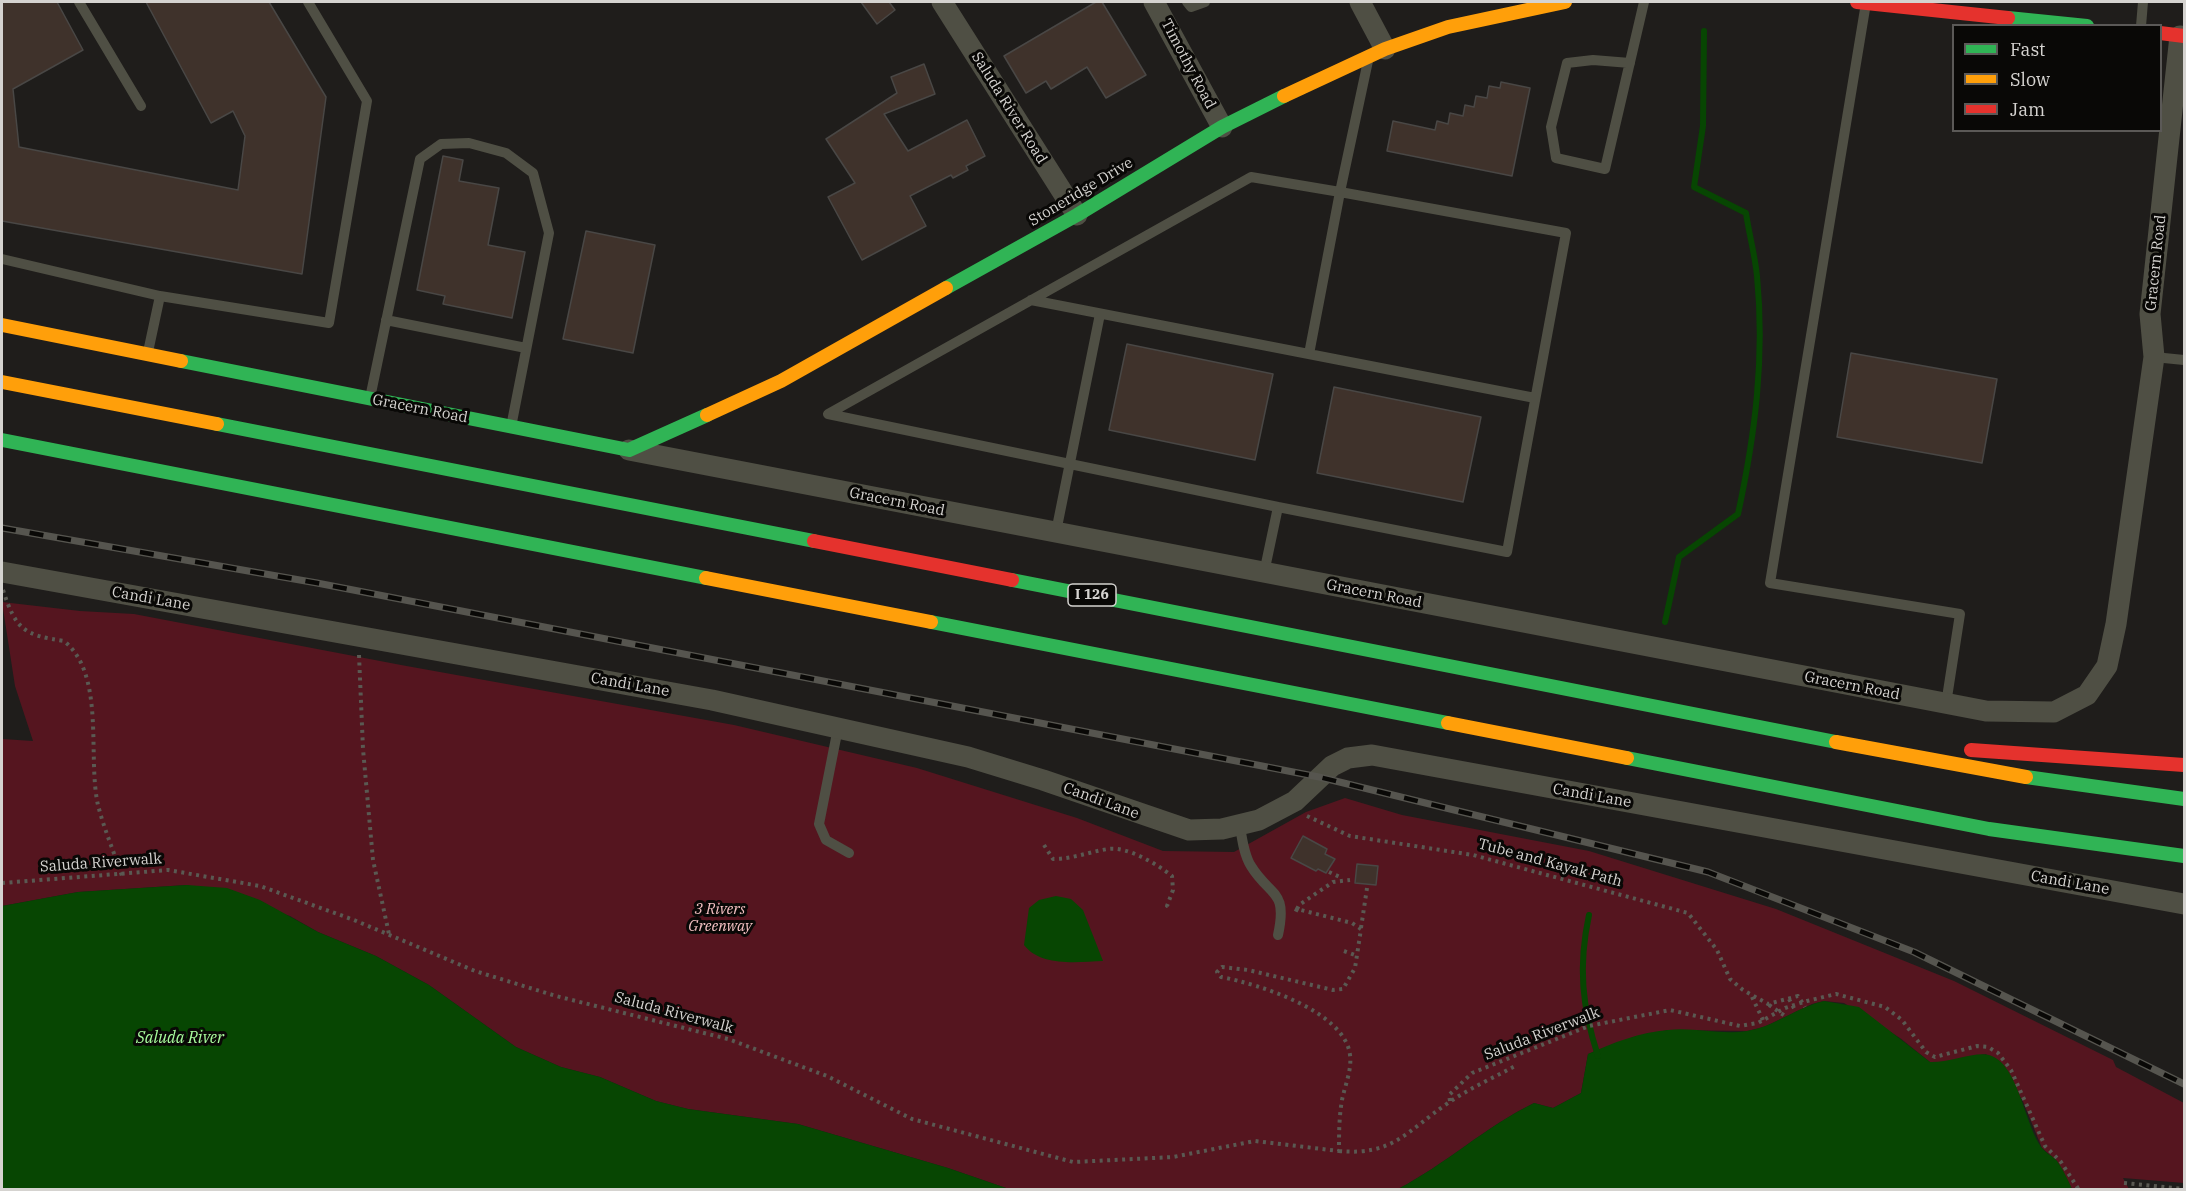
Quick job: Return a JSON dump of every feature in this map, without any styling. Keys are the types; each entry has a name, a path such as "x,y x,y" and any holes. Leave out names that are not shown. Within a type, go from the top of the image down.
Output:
{"main road":[{"name":"Stoneridge Drive","path":"629,450 781,381 1077,215 1222,127 1377,52 1448,27 1527,8 1565,2"},
{"path":"1861,2 1913,4 2071,24"},
{"name":"Gracern Road","path":"2,325 629,450"},
{"name":"I 126","path":"2,382 2001,774 2184,799"},
{"path":"2,440 1989,829 2184,856"},
{"path":"1825,740 2184,765"}],"street":[{"name":"Saluda River Road","path":"942,2 1077,215"},
{"name":"Timothy Road","path":"1154,2 1222,127"},
{"path":"1360,2 1377,52"},
{"name":"Gracern Road","path":"629,450 1946,704 1986,711 2054,712 2087,695 2107,666 2116,624 2154,357 2150,314 2179,89 2175,35"},
{"name":"Candi Lane","path":"2,572 712,700 1006,768 1189,830 1205,831 1240,826 1288,806 1332,766 1348,758 1372,755 2184,904"}],"lane":[{"path":"79,2 141,106"},
{"path":"2,260 160,296 329,323 367,101 308,2"},
{"path":"1187,2 1191,7 1205,2"},
{"path":"1630,63 1593,60 1568,63 1551,127 1556,158 1605,169 1630,63 1644,2"},
{"path":"1861,2 1770,583 1960,614 1946,704"},
{"path":"2141,24 2143,2"},
{"path":"1309,354 1340,192 1377,52"},
{"path":"369,399 420,159 441,144 469,143 506,153 533,173 549,233 510,427"},
{"path":"1251,177 1566,233 1507,552 828,414 1031,300 1251,177"},
{"path":"147,355 160,296"},
{"path":"1031,300 1535,398"},
{"path":"1056,532 1100,314"},
{"path":"386,320 526,348"},
{"path":"2154,357 2184,360"},
{"path":"1264,573 1278,507"},
{"path":"838,728 819,824 826,840 849,853"},
{"path":"1240,826 1251,867 1277,895 1280,903 1282,911 1278,934"}],"path":[{"path":"2,585 11,611 24,630 35,637 64,640 81,659 93,722 98,804 122,876"},
{"path":"357,636 363,748 373,860 389,934"},
{"name":"Tube and Kayak Path","path":"1288,806 1350,836 1473,855 1688,914 1718,950 1730,979 1785,1016"},
{"path":"1044,845 1053,859 1084,857 1110,849 1131,853 1172,876 1173,890 1167,906 1172,907"},
{"name":"Saluda Riverwalk","path":"2,883 122,876 145,870 168,870 225,878 260,886 389,934 485,974 556,996 728,1039 827,1076 912,1119 1073,1162 1173,1157 1255,1141 1364,1154 1383,1148 1450,1101 1517,1065"},
{"path":"1294,919 1299,904 1327,886 1347,880 1329,872"},
{"path":"1339,1151 1342,1098 1351,1061 1348,1046 1339,1030 1312,1011 1269,990 1252,983 1221,978 1217,972 1222,967 1248,970 1339,990 1350,982 1358,956 1367,888"},
{"path":"1297,909 1352,922 1361,929"},
{"path":"1344,951 1358,956"},
{"name":"Saluda Riverwalk","path":"1450,1101 1449,1095 1465,1078 1589,1026 1670,1010 1740,1026 1763,1020 1785,1008 1836,994 1885,1007 1902,1020 1926,1052 1935,1057 1977,1046 1988,1047 1998,1053 2011,1070 2045,1146 2061,1161 2079,1190"},
{"path":"1752,995 1763,1020"},
{"path":"1768,1004 1798,996 1806,1007"},
{"path":"1789,999 1796,1012"},
{"path":"2124,1184 2184,1190"}],"green space":[{"name":"3 Rivers Greenway","path":"2,602 80,611 134,614 734,725 917,768 1077,818 1163,851 1234,852 1306,812 1345,798 1402,815 1589,851 1776,909 1954,981 2113,1060 2116,1067 2184,1103 2184,1183 2123,1178 2129,1189 2072,1189 2057,1161 2042,1148 2022,1099 1986,1054 1942,1063 1930,1062 1900,1038 1844,1003 1824,1001 1812,1004 1764,1027 1747,1031 1668,1030 1634,1037 1588,1054 1581,1093 1553,1108 1534,1103 1499,1123 1398,1189 1009,1189 948,1168 798,1124 688,1109 656,1101 600,1077 561,1067 516,1047 429,985 376,956 318,932 290,916 187,885 78,892 2,906 2,739 33,741 15,686"}],"water":[{"name":"Saluda River","path":"187,885 227,888 260,900 318,932 376,956 429,985 516,1047 561,1067 600,1077 656,1101 688,1109 798,1124 948,1168 1009,1189 2,1189 2,906 78,892"},
{"path":"1056,896 1071,899 1083,910 1103,961 1060,962 1050,960 1031,952 1024,945 1029,908 1039,900"},
{"path":"1824,1001 1859,1007 1930,1062 1983,1054 1999,1060 2015,1083 2037,1139 2045,1151 2057,1161 2072,1189 1398,1189 1499,1123 1534,1103 1553,1108 1581,1093 1588,1054 1597,1050 1658,1031 1678,1029 1727,1032 1757,1029"}],"building":[{"path":"2,2 57,2 83,50 13,89 19,147 238,190 245,136 233,111 211,123 146,2 269,2 326,97 302,274 2,221"},
{"path":"861,2 889,2 895,10 877,24"},
{"path":"1096,2 1102,2 1146,75 1106,98 1087,67 1051,89 1046,81 1026,93 1004,56"},
{"path":"924,64 935,94 884,114 908,151 967,120 985,156 966,166 968,170 953,178 951,175 910,196 926,226 862,260 828,197 855,183 826,139 897,93 891,77"},
{"path":"1501,82 1530,88 1512,176 1387,151 1393,121 1435,130 1437,121 1448,124 1450,113 1463,116 1465,105 1474,107 1476,96 1487,98 1489,86 1500,88"},
{"path":"443,156 463,160 459,181 499,188 488,245 525,252 512,318 443,304 445,296 417,290"},
{"path":"586,231 655,245 633,353 563,339"},
{"path":"1127,344 1273,374 1255,460 1109,430"},
{"path":"1851,353 1997,379 1982,463 1837,437"},
{"path":"1334,387 1481,417 1463,502 1317,473"},
{"path":"1303,836 1327,849 1325,854 1335,859 1326,873 1318,869 1316,871 1291,858"},
{"path":"1357,864 1378,866 1376,885 1355,883"}],"waterway":[{"path":"1665,622 1679,557 1738,514 1754,426 1759,367 1757,276 1746,213 1694,187 1703,126 1704,31"},
{"path":"1589,915 1584,952 1583,986 1588,1020 1598,1056"}],"railway":[{"path":"2,528 317,583 1319,777 1708,872 1914,952 2184,1084"}],"traffic: fast":[{"path":"2008,18 2067,24"},
{"path":"946,288 1077,215 1222,127 1284,96"},
{"path":"181,361 629,450 707,415"},
{"path":"217,424 814,541"},
{"path":"2,440 706,578"},
{"path":"1012,580 1836,742"},
{"path":"931,622 1448,723"},
{"path":"1627,758 1989,829 2184,856"},
{"path":"2026,777 2184,799"}],"traffic: slow":[{"path":"1284,96 1385,49 1448,27 1565,2"},
{"path":"707,415 781,381 946,288"},
{"path":"2,325 181,361"},
{"path":"2,382 217,424"},
{"path":"706,578 931,622"},
{"path":"1448,723 1627,758"},
{"path":"1836,742 2026,777"}],"traffic: jam":[{"path":"1857,2 2008,18"},
{"path":"2162,33 2184,36"},
{"path":"814,541 1012,580"},
{"path":"1971,750 2184,765"}]}
